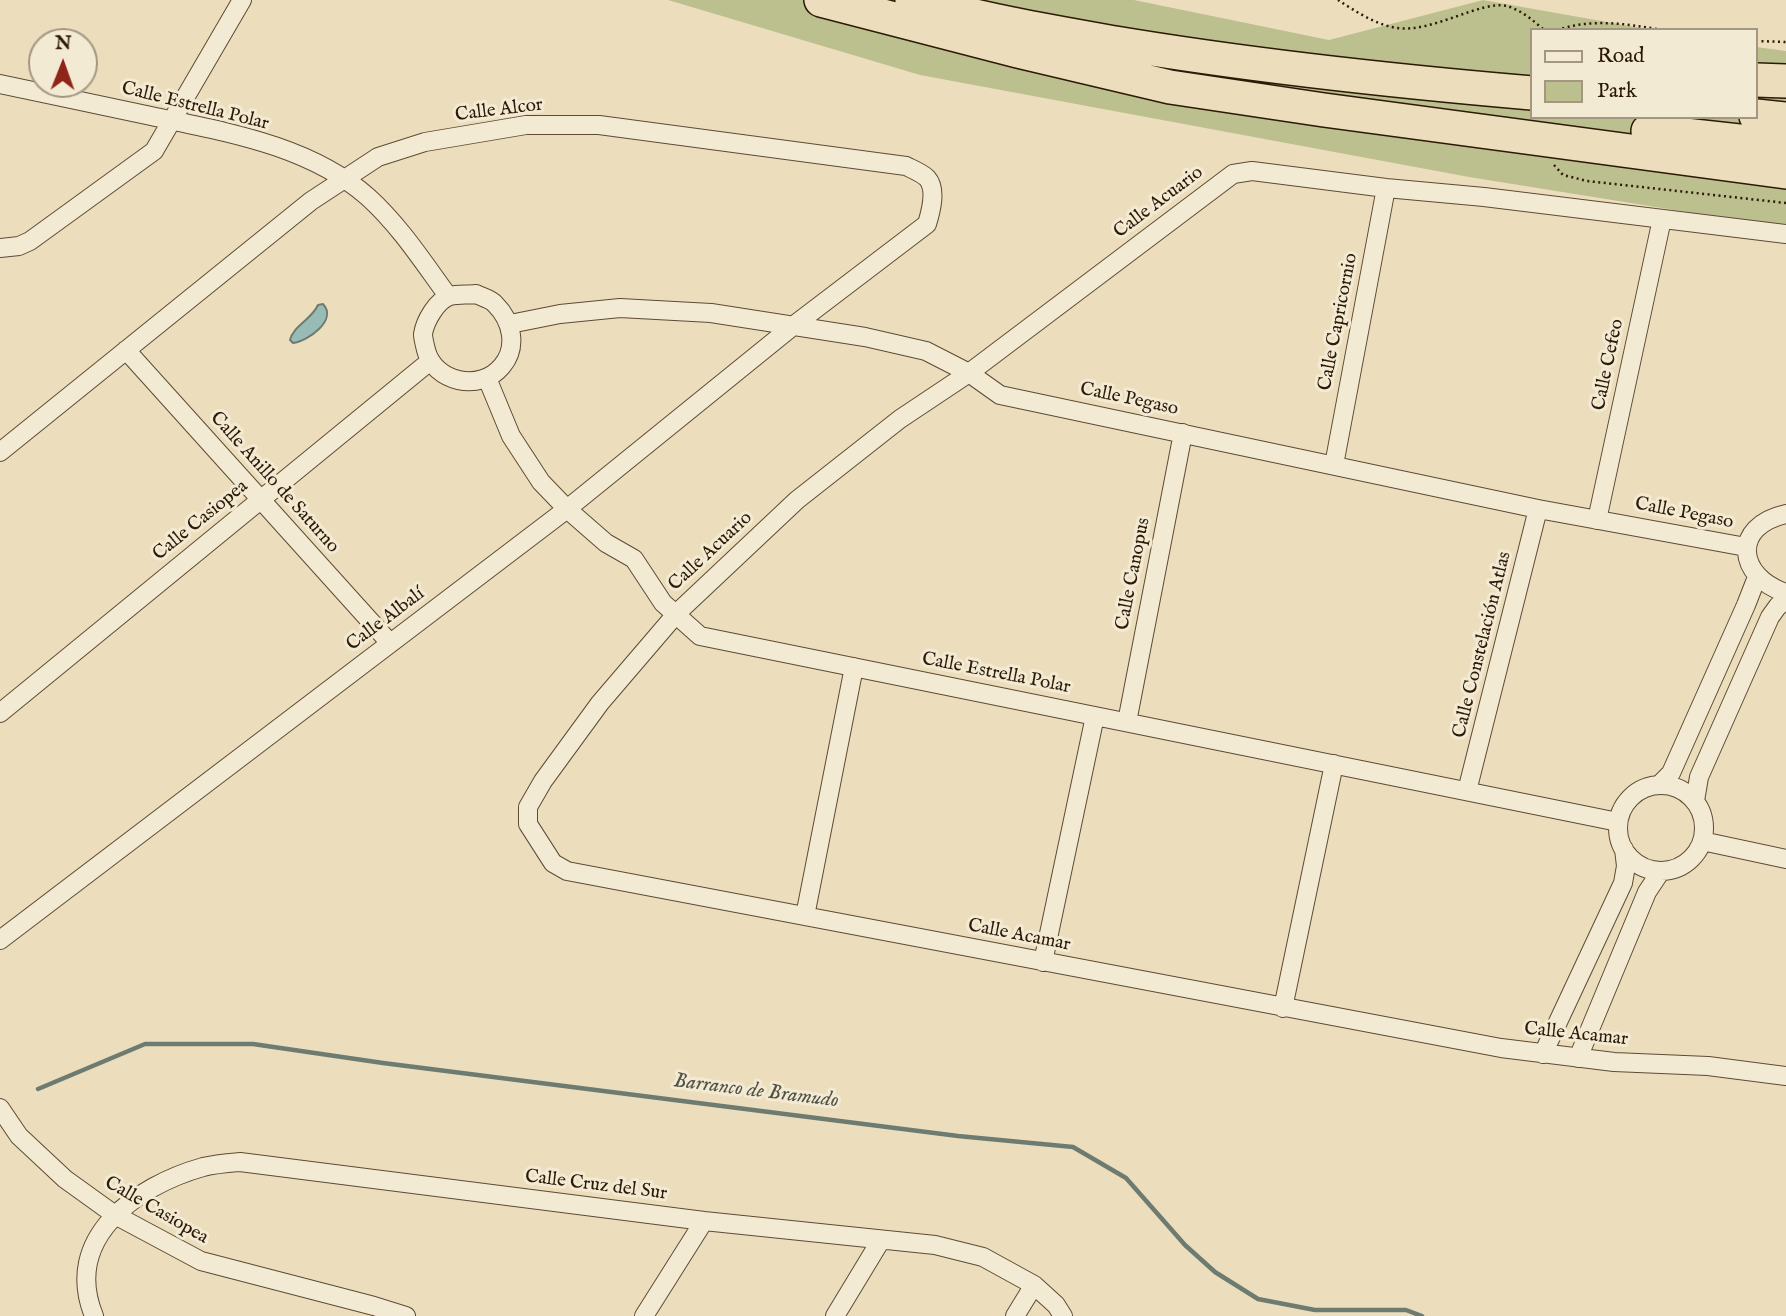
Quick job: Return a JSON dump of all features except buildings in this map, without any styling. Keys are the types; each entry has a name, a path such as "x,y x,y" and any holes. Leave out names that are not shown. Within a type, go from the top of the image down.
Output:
{"highway":[{"path":"821,0 1170,87 1786,172"},
{"path":"912,0 1061,34 1206,58 1371,79 1530,93"},
{"path":"1018,51 1325,102 1786,146"},
{"path":"1206,58 1503,79 1530,78"},
{"path":"1758,80 1786,81"},
{"path":"1758,116 1786,119"}],"street":[{"path":"0,248 19,246 30,241 154,151 242,0"},
{"name":"Calle Estrella Polar","path":"0,84 240,135 314,162 368,197 398,228 448,296"},
{"name":"Calle Alcor","path":"0,452 312,201 379,157 425,142 526,125 612,127 906,166 927,178 932,189 932,211 927,223 793,326"},
{"name":"Calle Acuario","path":"677,613 797,500 900,419 969,373 1233,174 1252,171 1786,234"},
{"name":"Calle Capricornio","path":"1334,465 1386,188"},
{"name":"Calle Cefeo","path":"1597,520 1662,219"},
{"path":"476,294 494,302 510,324 512,345 502,366 487,378 459,382 442,375 429,362 423,335 431,313 448,296 476,294"},
{"name":"Calle Pegaso","path":"510,324 560,314 620,308 710,313 865,337 926,351 969,373 1000,395 1538,509 1746,547"},
{"name":"Calle Albalí","path":"0,940 566,509 793,326"},
{"name":"Calle Anillo de Saturno","path":"126,350 390,643"},
{"name":"Calle Casiopea","path":"0,713 429,362"},
{"name":"Calle Estrella Polar","path":"487,378 511,436 541,482 566,509 606,543 634,559 663,603 701,636 1618,822"},
{"name":"Calle Canopus","path":"1127,722 1183,433"},
{"name":"Calle Constelación Atlas","path":"1468,791 1538,509"},
{"path":"1786,514 1772,517 1758,527 1746,547 1748,563 1757,577 1772,588 1786,593"},
{"path":"1660,784 1671,774 1757,577"},
{"path":"1695,801 1699,777 1770,617 1786,601"},
{"name":"Calle Acamar","path":"677,613 600,704 543,781 528,807 528,824 553,863 567,871 1501,1048 1578,1058 1708,1066 1786,1076"},
{"path":"804,916 854,667"},
{"path":"1043,962 1095,716"},
{"path":"1283,1008 1334,764"},
{"path":"1543,1054 1623,883 1626,866 1619,835 1621,811 1629,799 1644,788 1660,784 1684,790 1695,801 1704,823 1702,841 1692,858 1676,868 1661,871 1644,867 1624,849"},
{"path":"1702,841 1786,859"},
{"path":"1578,1058 1647,892 1661,871"},
{"name":"Calle Casiopea","path":"0,1108 19,1136 56,1171 115,1215 201,1261 406,1316"},
{"name":"Calle Cruz del Sur","path":"94,1316 87,1290 86,1270 96,1239 115,1215 139,1196 171,1178 204,1166 240,1162 704,1221 935,1245 983,1257 1034,1285 1063,1316"},
{"path":"644,1316 704,1221"},
{"path":"835,1316 881,1240"},
{"path":"1014,1316 1034,1285"}],"path":[{"path":"1338,0 1395,28 1422,28 1492,5 1507,6 1532,19 1542,28"},
{"path":"1563,28 1577,23 1612,21 1652,28"},
{"path":"1758,41 1786,42"},
{"path":"1549,160 1563,176 1587,181 1786,203"}],"green space":[{"path":"668,0 1134,0 1329,40 1483,0 1641,28 1530,28 1530,119 1758,119 1758,47 1786,51 1786,228 1469,177 920,75"}],"water":[{"path":"323,304 327,310 324,323 313,334 293,343 290,340 295,331 318,305"}],"waterway":[{"name":"Barranco de Bramudo","path":"38,1089 145,1044 253,1044 958,1136 1073,1147 1126,1178 1185,1245 1215,1272 1258,1299 1315,1310 1406,1310 1422,1316"}]}
